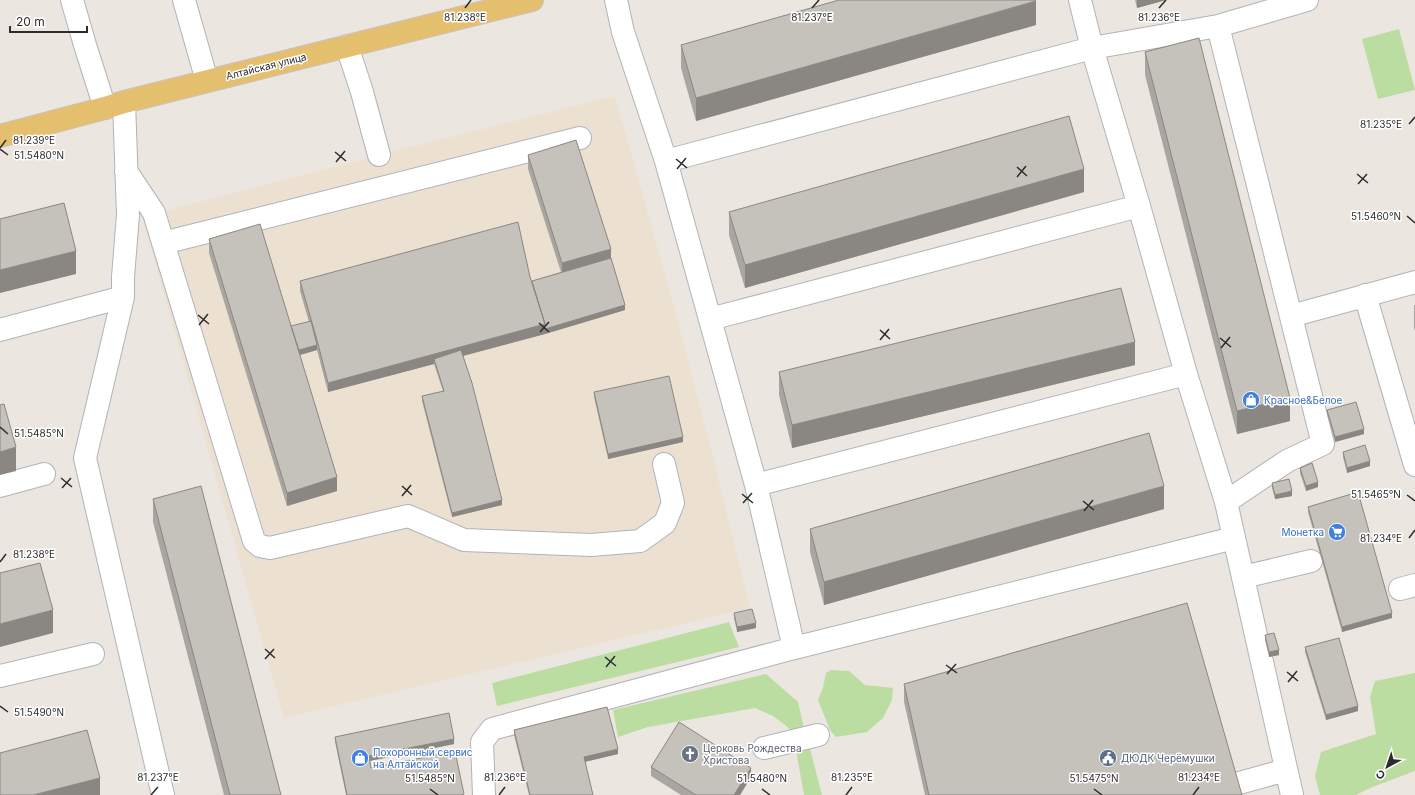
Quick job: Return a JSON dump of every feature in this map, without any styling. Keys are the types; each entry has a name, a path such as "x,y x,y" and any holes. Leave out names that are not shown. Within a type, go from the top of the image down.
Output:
{"main road":[{"name":"Алтайская улица","path":"0,136 207,81 532,0"}],"lane":[{"path":"72,0 85,45 114,105 126,171 128,214 123,297 84,458 162,795"},
{"path":"184,0 207,81"},
{"path":"616,0 624,32 666,161 756,485 794,648"},
{"path":"1080,0 1092,48 1139,206 1186,374 1226,502 1292,795"},
{"path":"666,161 1092,48 1218,26 1307,0"},
{"path":"1218,26 1323,444 1287,461 1226,502"},
{"path":"347,46 380,155"},
{"path":"163,243 580,138"},
{"path":"126,171 154,213 254,541 260,546 270,548 408,516 464,540 592,544 640,541 664,523 673,503 664,464"},
{"path":"710,320 1139,206"},
{"path":"1292,316 1415,282"},
{"path":"1365,295 1415,465"},
{"path":"0,330 123,297"},
{"path":"756,485 1186,374"},
{"path":"0,486 44,474"},
{"path":"484,795 482,742 492,729 794,648 1234,538"},
{"path":"1243,577 1311,561"},
{"path":"0,676 93,654"},
{"path":"764,748 818,735"},
{"path":"1213,766 1220,789"},
{"path":"1196,795 1286,770"}],"shaded area":[{"path":"615,96 672,299 750,608 284,718 142,217 379,155"}],"green space":[{"path":"1399,29 1415,90 1378,99 1362,39"},
{"path":"729,622 739,647 497,706 492,683"},
{"path":"831,670 849,671 865,685 893,688 892,700 883,718 867,732 836,737 830,730 818,700 823,688 826,673"},
{"path":"1415,673 1415,771 1370,788 1356,795 1320,795 1315,776 1321,752 1376,734 1370,697 1375,681"},
{"path":"766,674 798,702 805,733 795,734 773,716 755,708 648,727 618,737 613,710"},
{"path":"808,741 822,795 804,795 796,750"}],"building":[{"path":"839,0 1036,1 696,98 681,45"},
{"path":"1199,38 1290,398 1237,411 1145,52"},
{"path":"1069,116 1084,169 745,265 729,212"},
{"path":"576,140 611,249 562,263 528,155"},
{"path":"64,203 76,251 0,270 0,219"},
{"path":"518,222 530,277 545,324 328,383 300,281"},
{"path":"260,224 337,477 287,493 209,239"},
{"path":"611,258 625,305 545,329 545,324 532,281"},
{"path":"1121,288 1135,342 792,425 779,372"},
{"path":"311,321 317,345 299,350 291,326"},
{"path":"461,350 472,383 502,500 452,513 422,396 444,391 434,359"},
{"path":"669,376 683,437 608,454 594,392"},
{"path":"1356,402 1364,429 1335,437 1327,410"},
{"path":"4,404 16,447 0,452 0,405"},
{"path":"1149,433 1164,486 824,582 810,529"},
{"path":"1365,445 1370,461 1347,468 1343,452"},
{"path":"1312,463 1318,482 1306,486 1300,468"},
{"path":"1289,479 1292,491 1275,495 1272,483"},
{"path":"201,486 281,795 230,795 153,499"},
{"path":"1358,492 1392,613 1342,627 1308,507"},
{"path":"40,563 53,610 0,624 0,573"},
{"path":"1187,603 1242,795 929,795 904,684"},
{"path":"752,609 756,623 737,627 734,613"},
{"path":"1274,633 1279,650 1269,652 1265,635"},
{"path":"1339,638 1358,706 1326,715 1305,647"},
{"path":"607,707 618,749 584,757 593,795 530,795 514,730"},
{"name":"Похоронный сервис на Алтайской","path":"449,713 454,739 369,756 371,768 455,751 464,794 347,795 335,737"},
{"name":"Церковь Рождества Христова","path":"679,722 751,768 734,795 696,795 651,767"},
{"path":"87,730 100,778 33,795 0,795 0,753"}],"place":[{"name":"Красное&Белое","path":"1251,400"},
{"name":"Монетка","path":"1337,532"},
{"name":"Церковь Рождества Христова","path":"690,754"},
{"name":"Похоронный сервис на Алтайской","path":"360,758"},
{"name":"ДЮДК Черёмушки","path":"1108,758"}]}
